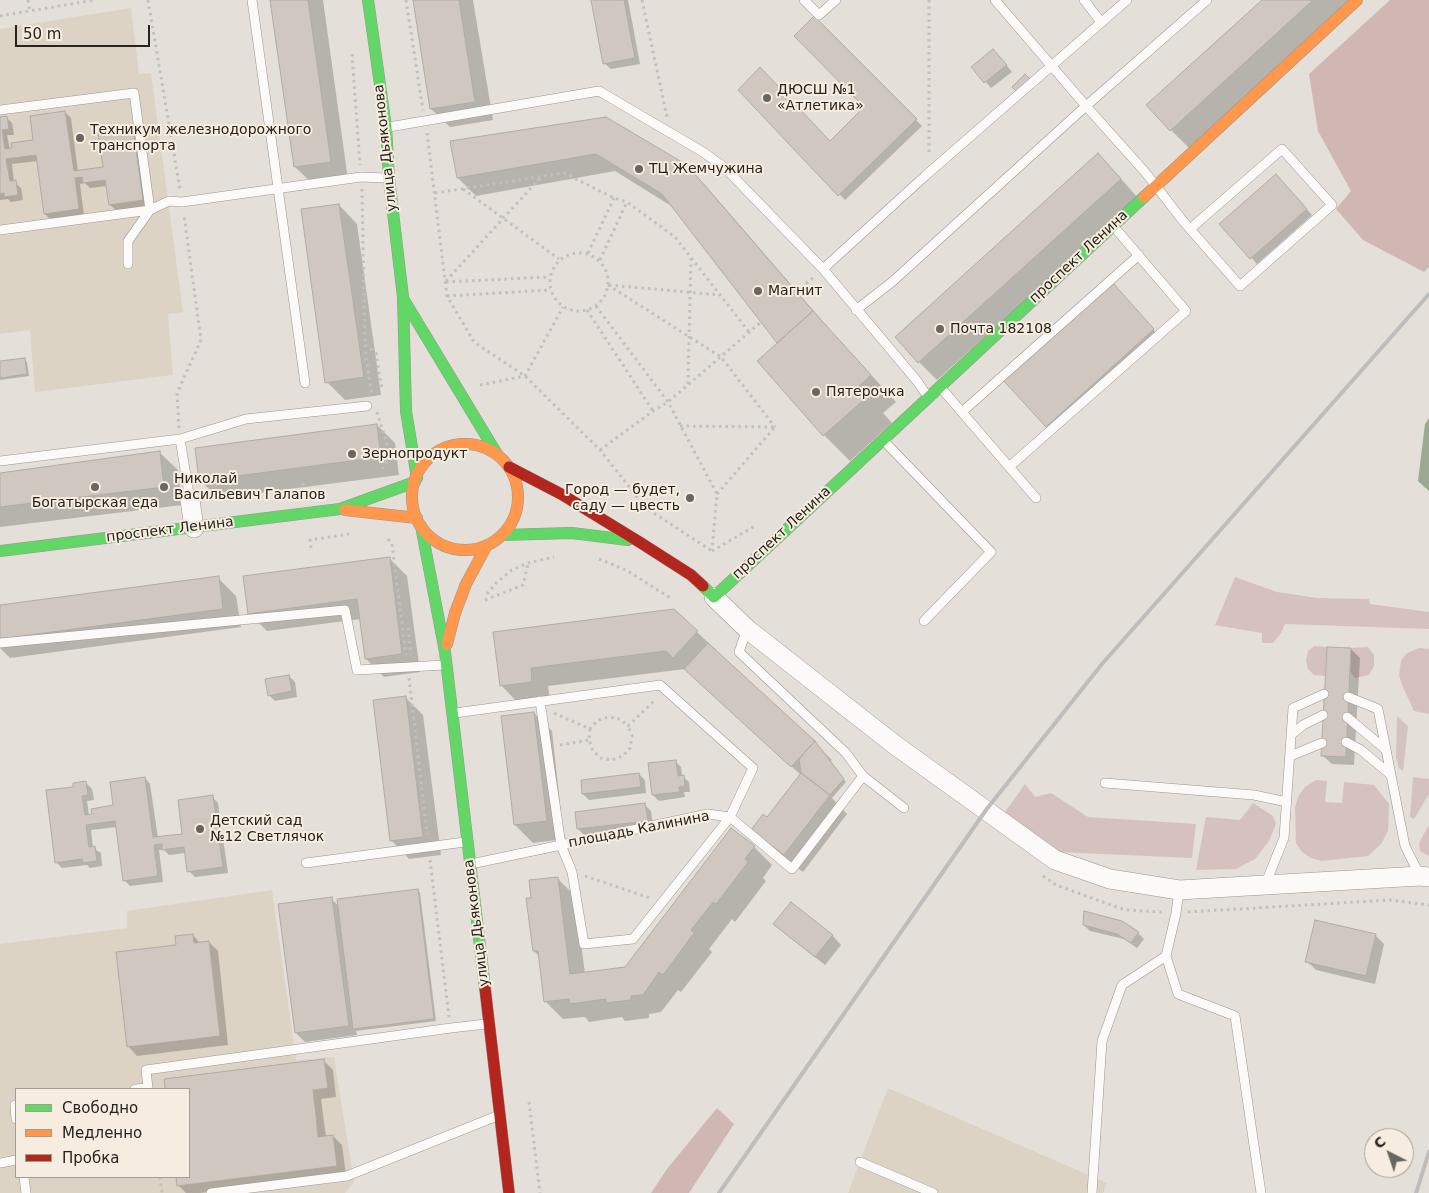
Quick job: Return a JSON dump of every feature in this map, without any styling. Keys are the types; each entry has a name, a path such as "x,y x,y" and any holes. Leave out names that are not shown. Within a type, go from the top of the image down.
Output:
{"main road":[{"name":"улица Дьяконова","path":"368,0 386,127 389,178 403,297 406,411 416,480"},
{"name":"проспект Ленина","path":"714,597 939,386 1357,0"},
{"name":"улица Дьяконова","path":"403,297 497,454"},
{"path":"510,467 517,484 518,502 513,520 502,535 487,545 469,549 451,547 434,539 419,522 413,500 416,480 429,458 444,448 453,445 471,444 480,446 497,454 510,467 561,494 691,575 714,597"},
{"name":"проспект Ленина","path":"0,551 340,509 416,480"},
{"name":"проспект Ленина","path":"340,509 419,522"},
{"name":"улица Дьяконова","path":"419,522 447,664 509,1193"},
{"path":"502,535 572,533 605,536 641,543"},
{"name":"улица Дьяконова","path":"445,652 455,613 466,584 487,545"}],"street":[{"path":"190,500 194,528"},
{"path":"714,597 747,628 895,745 1055,860 1110,879 1179,890 1425,877"}],"lane":[{"path":"252,0 305,383"},
{"path":"804,0 819,15 836,0"},
{"path":"996,0 1156,186 1190,229 1240,286 1332,205 1282,150 1190,229"},
{"path":"1084,0 1101,22"},
{"path":"823,269 925,176 1127,0"},
{"path":"856,310 892,282 1086,106 1207,0"},
{"path":"386,127 599,91 703,152 724,167 823,269 917,381 928,397"},
{"path":"0,110 134,92 150,210 128,241 128,264"},
{"path":"0,230 150,210 169,201 182,202 361,177 389,178"},
{"path":"1009,467 1186,311 1113,226"},
{"path":"962,412 1139,255"},
{"path":"939,386 1036,498"},
{"path":"0,461 180,439 246,419 370,403"},
{"path":"180,439 190,500"},
{"path":"882,439 991,552 924,622"},
{"path":"0,643 345,610 357,670 447,664"},
{"path":"747,628 739,652 846,753 863,776 904,808"},
{"path":"452,713 540,701 660,685 753,768 730,817 633,939 584,944 572,872 561,845 540,701"},
{"path":"1265,886 1284,838 1293,708 1324,694"},
{"path":"1348,697 1378,709 1405,846 1425,877"},
{"path":"1291,735 1323,715"},
{"path":"1347,717 1386,749"},
{"path":"1346,742 1361,750 1391,775"},
{"path":"1290,756 1322,743"},
{"name":"площадь Калинина","path":"470,864 708,814 730,817 792,868 863,776"},
{"path":"1105,783 1254,795 1287,802"},
{"path":"306,862 468,842"},
{"path":"1179,890 1176,913 1166,956 1178,994 1236,1016 1261,1193"},
{"path":"1092,1193 1102,1041 1122,985 1166,956"},
{"path":"148,1088 146,1070 489,1024"},
{"path":"211,1193 278,1189 347,1176 500,1115"},
{"path":"0,1163 15,1160"},
{"path":"860,1162 933,1193"},
{"path":"24,1178 26,1193"}],"path":[{"path":"28,0 30,11"},
{"path":"0,16 96,0"},
{"path":"148,0 182,202 201,340 177,393 180,439"},
{"path":"406,0 425,120 448,296 474,342 525,376 600,450 646,508 712,551 717,494 668,402 596,306"},
{"path":"642,0 670,133"},
{"path":"925,176 929,153 929,0"},
{"path":"351,49 361,177 365,352 370,403"},
{"path":"435,193 564,173 614,198 627,202 675,237 749,332"},
{"path":"446,282 542,177"},
{"path":"463,189 559,259"},
{"path":"588,253 614,198"},
{"path":"600,260 627,202"},
{"path":"573,252 588,253 600,260 608,285 604,296 596,306 587,310 574,311 563,307 550,290 549,277 559,259 573,252"},
{"path":"688,385 691,258"},
{"path":"796,292 823,269"},
{"path":"446,282 549,277"},
{"path":"608,285 720,295"},
{"path":"608,285 721,357 775,426"},
{"path":"448,296 550,290"},
{"path":"477,386 525,376 563,307"},
{"path":"587,310 653,411"},
{"path":"600,450 668,402 760,323"},
{"path":"365,344 376,353 382,392"},
{"path":"376,408 390,454 382,471"},
{"path":"680,426 775,426"},
{"path":"717,494 775,426"},
{"path":"303,482 304,492"},
{"path":"311,548 310,540 352,533"},
{"path":"388,538 392,544 408,667 451,1028"},
{"path":"528,563 523,586 483,600 496,582 512,570 528,563 556,556"},
{"path":"590,557 606,561 626,570 672,599"},
{"path":"628,726 665,689"},
{"path":"540,701 551,712 590,729"},
{"path":"608,716 620,719 628,726 632,736 630,748 623,756 612,760 601,758 593,751 589,740 590,729 598,720 608,716"},
{"path":"547,747 589,740"},
{"path":"572,872 662,902"},
{"path":"1041,874 1056,886 1125,910 1176,913 1390,900 1429,905"},
{"path":"529,1102 540,1193"},
{"path":"160,1178 162,1193"}],"shaded area":[{"path":"1390,0 1429,0 1429,267 1424,272 1363,240 1336,209 1351,191 1318,131 1309,74"},
{"name":"Техникум железнодорожного транспорта","path":"131,8 139,74 151,73 183,312 168,314 173,375 35,392 30,330 0,334 0,29"},
{"path":"1429,418 1429,491 1418,481 1425,424"},
{"path":"1235,577 1277,592 1317,598 1369,599 1370,604 1429,612 1429,629 1285,624 1273,643 1262,643 1262,633 1215,625"},
{"path":"1314,646 1327,647 1325,676 1314,675 1308,669 1306,661 1308,651"},
{"path":"1368,647 1374,655 1374,666 1369,675 1355,678 1350,671 1351,648"},
{"path":"1419,648 1429,649 1429,714 1414,711 1399,675 1401,661 1407,653"},
{"path":"1397,716 1408,726 1403,771 1399,768 1396,757"},
{"path":"1413,777 1429,779 1429,794 1414,819 1410,817"},
{"path":"1316,780 1327,781 1325,802 1342,803 1344,782 1374,785 1389,804 1388,831 1381,844 1368,856 1321,861 1311,858 1302,852 1296,843 1295,807 1298,797 1305,787"},
{"path":"1025,784 1035,797 1051,793 1088,817 1196,824 1192,858 1058,852 1005,812"},
{"path":"1253,803 1273,816 1276,824 1269,841 1255,859 1236,869 1196,870 1206,817 1240,820"},
{"path":"1429,825 1429,856 1420,851 1419,843"},
{"path":"272,890 296,1060 334,1057 354,1182 345,1193 0,1193 0,944 127,928 127,911"},
{"path":"888,1088 1107,1183 1103,1193 848,1193"},
{"path":"717,1108 734,1124 689,1193 651,1193 667,1169"}],"building":[{"path":"270,0 308,0 331,162 294,167"},
{"path":"413,0 459,0 475,102 430,109"},
{"path":"591,0 624,0 635,58 603,64"},
{"path":"1262,0 1313,0 1170,131 1146,105"},
{"name":"ДЮСШ №1 «Атлетика»","path":"814,16 917,119 838,196 738,90 760,67 830,141 864,107 794,36"},
{"path":"993,49 1007,65 984,83 971,67"},
{"path":"1025,74 1031,80 1017,92 1012,87"},
{"path":"65,111 74,171 103,167 98,133 133,128 143,200 109,205 105,180 83,183 82,177 75,178 79,209 44,214 36,155 6,159 10,181 16,180 18,195 4,197 4,193 0,194 0,117 7,116 9,129 2,130 5,149 12,148 11,143 33,140 30,116"},
{"path":"606,117 687,165 813,311 777,343 662,194 596,154 457,178 450,141"},
{"path":"1098,153 1121,179 918,363 895,337"},
{"path":"1276,174 1307,209 1250,259 1219,224"},
{"path":"339,204 364,377 325,383 301,209"},
{"path":"1112,282 1154,329 1046,427 1003,380"},
{"path":"813,311 871,375 858,387 867,397 823,436 757,361"},
{"path":"25,358 27,374 0,378 0,361"},
{"path":"377,424 381,457 199,481 195,448"},
{"path":"160,451 164,487 0,507 0,473"},
{"path":"390,557 402,654 365,659 357,599 248,614 243,576"},
{"path":"219,576 223,609 0,639 0,605"},
{"path":"674,609 698,631 673,658 666,651 531,668 532,682 500,686 493,632"},
{"path":"708,643 815,741 791,767 684,669"},
{"path":"1327,647 1351,648 1346,757 1321,756"},
{"path":"289,675 292,691 268,696 265,679"},
{"path":"406,696 423,837 390,841 373,700"},
{"path":"534,712 547,821 514,825 501,716"},
{"path":"815,741 844,779 830,795 801,773 799,759"},
{"path":"676,760 678,776 684,775 685,786 679,787 680,792 652,795 648,763"},
{"path":"639,773 641,787 582,794 581,780"},
{"path":"801,773 830,795 784,855 751,830 763,814 767,817"},
{"name":"Детский сад №12 Светлячок","path":"145,777 153,837 182,834 178,800 213,795 223,867 187,872 184,847 162,850 162,844 154,845 158,876 123,881 115,821 86,825 89,847 95,846 97,861 83,863 82,859 55,863 46,790 73,787 73,783 86,781 88,795 82,796 85,815 92,814 91,809 113,805 110,782"},
{"path":"645,803 648,821 577,829 575,812"},
{"path":"731,828 755,846 745,859 748,862 716,904 713,902 691,930 694,933 663,975 659,972 643,995 631,996 631,1000 606,1003 606,999 570,1004 569,999 544,1002 538,951 533,951 526,898 531,898 529,880 558,877 570,974 625,967"},
{"path":"418,889 434,1019 353,1029 337,899"},
{"path":"332,897 349,1026 295,1033 278,904"},
{"path":"791,902 833,935 815,957 773,924"},
{"path":"1084,911 1122,921 1139,932 1131,943 1117,934 1083,925"},
{"path":"1315,920 1376,934 1366,976 1305,962"},
{"path":"193,934 194,943 209,941 220,1036 127,1047 116,952 176,945 175,936"},
{"path":"324,1059 328,1088 313,1090 318,1137 333,1135 337,1166 177,1186 176,1178 190,1178 190,1088 165,1088 164,1079"}],"railway":[{"path":"719,1193 986,810 1102,664 1429,294"},
{"path":"1416,1193 1429,1152"}],"traffic: fast":[{"path":"368,0 386,127 389,178 403,297 406,411 417,478"},
{"path":"703,586 714,597 1144,197"},
{"path":"404,300 497,454"},
{"path":"0,551 340,509 415,482"},
{"path":"421,526 445,652 485,988"},
{"path":"502,535 572,533 628,540"}],"traffic: slow":[{"path":"1144,197 1357,0"},
{"path":"465,444 485,448 502,460 514,477 518,497 514,517 502,534 485,546 465,550 445,546 428,534 416,517 412,497 416,477 428,460 445,448 465,444"},
{"path":"345,510 417,518"},
{"path":"447,644 455,613 466,584 487,545"}],"traffic: jam":[{"path":"509,467 561,494 641,543 691,575 703,586"},
{"path":"485,988 509,1193"}],"place":[{"name":"ДЮСШ №1 «Атлетика»","path":"767,98"},
{"name":"Техникум железнодорожного транспорта","path":"80,138"},
{"name":"ТЦ Жемчужина","path":"639,169"},
{"name":"Магнит","path":"758,291"},
{"name":"Почта 182108","path":"940,329"},
{"name":"Пятерочка","path":"816,392"},
{"name":"Зернопродукт","path":"352,454"},
{"name":"Богатырская еда","path":"95,487"},
{"name":"Николай Васильевич Галапов","path":"164,487"},
{"name":"Город — будет, саду — цвесть","path":"690,498"},
{"name":"Детский сад №12 Светлячок","path":"200,829"}]}
